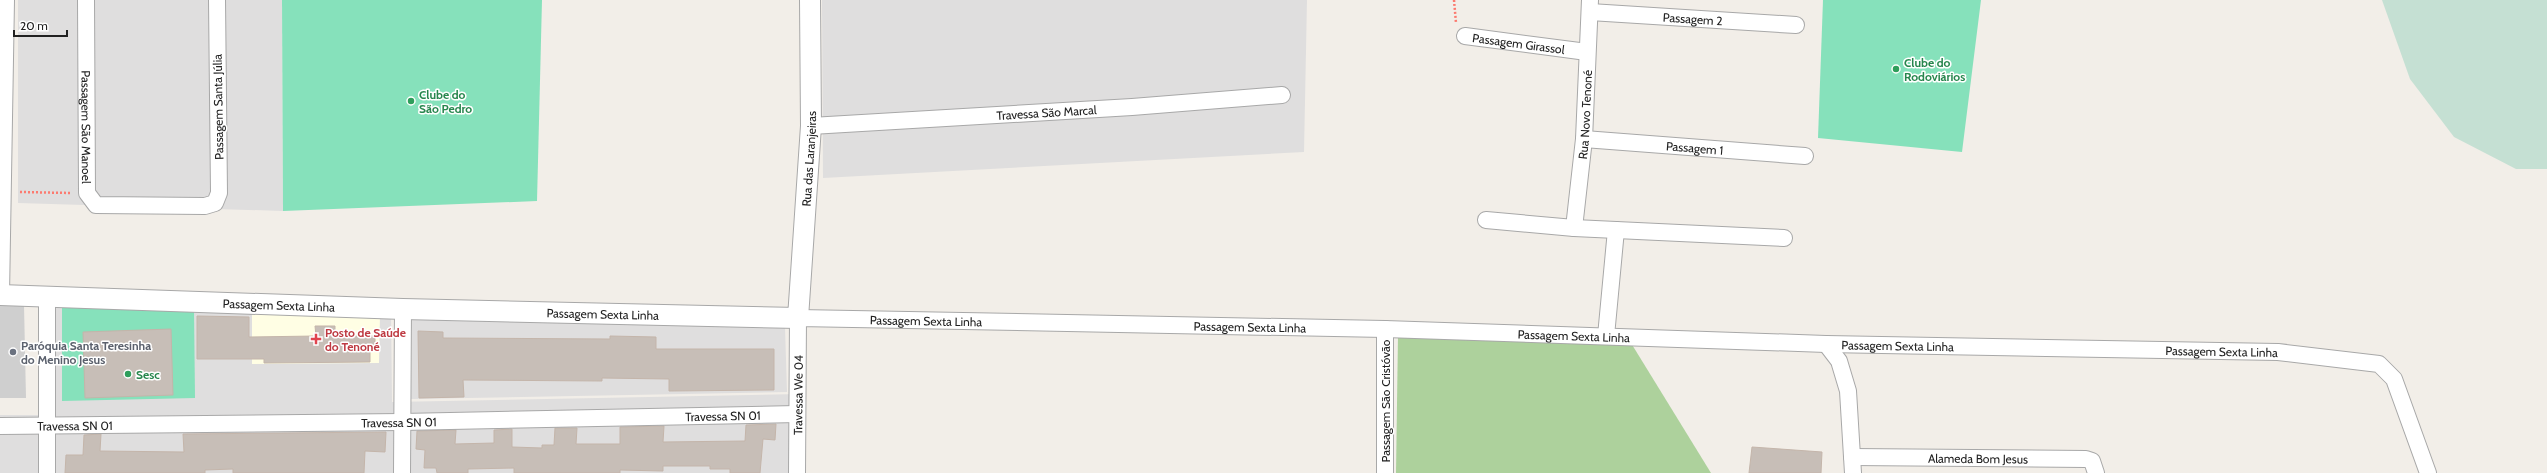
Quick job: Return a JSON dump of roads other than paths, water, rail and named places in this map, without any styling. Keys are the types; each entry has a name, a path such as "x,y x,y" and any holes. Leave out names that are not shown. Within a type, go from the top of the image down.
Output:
{"street":[{"path":"0,295 3,27 6,0"},
{"name":"Passagem São Manoel","path":"86,0 87,192 96,205 103,206 205,206"},
{"name":"Passagem Santa Júlia","path":"205,206 214,203 219,193 217,0"},
{"name":"Rua das Laranjeiras","path":"798,318 811,126 810,0"},
{"name":"Passagem 2","path":"1590,6 1796,25"},
{"name":"Rua Novo Tenoné","path":"1574,228 1584,139 1590,6"},
{"name":"Passagem Girassol","path":"1465,36 1587,52"},
{"name":"Travessa São Marcal","path":"811,126 1282,95"},
{"name":"Passagem 1","path":"1584,139 1805,156"},
{"path":"1486,220 1574,228 1784,238"},
{"path":"1606,336 1616,230"},
{"name":"Passagem Sexta Linha","path":"0,295 403,310 1385,329 1826,344 2278,352 2379,364 2394,379 2428,473"},
{"path":"47,297 47,473"},
{"path":"402,473 403,310"},
{"name":"Travessa We 04","path":"797,473 798,318"},
{"name":"Passagem São Cristóvão","path":"1384,473 1385,329"},
{"path":"1826,344 1839,361 1848,391 1853,473"},
{"name":"Travessa SN 01","path":"0,426 402,422 798,414"},
{"name":"Alameda Bom Jesus","path":"1852,457 2086,459 2092,461 2096,473"}],"place":[{"name":"Clube do Rodoviários","path":"1896,69"},
{"name":"Clube do São Pedro","path":"411,101"},
{"name":"Posto de Saúde do Tenoné","path":"316,339"},
{"name":"Paróquia Santa Teresinha do Menino Jesus","path":"13,352"},
{"name":"Sesc","path":"128,374"}]}
